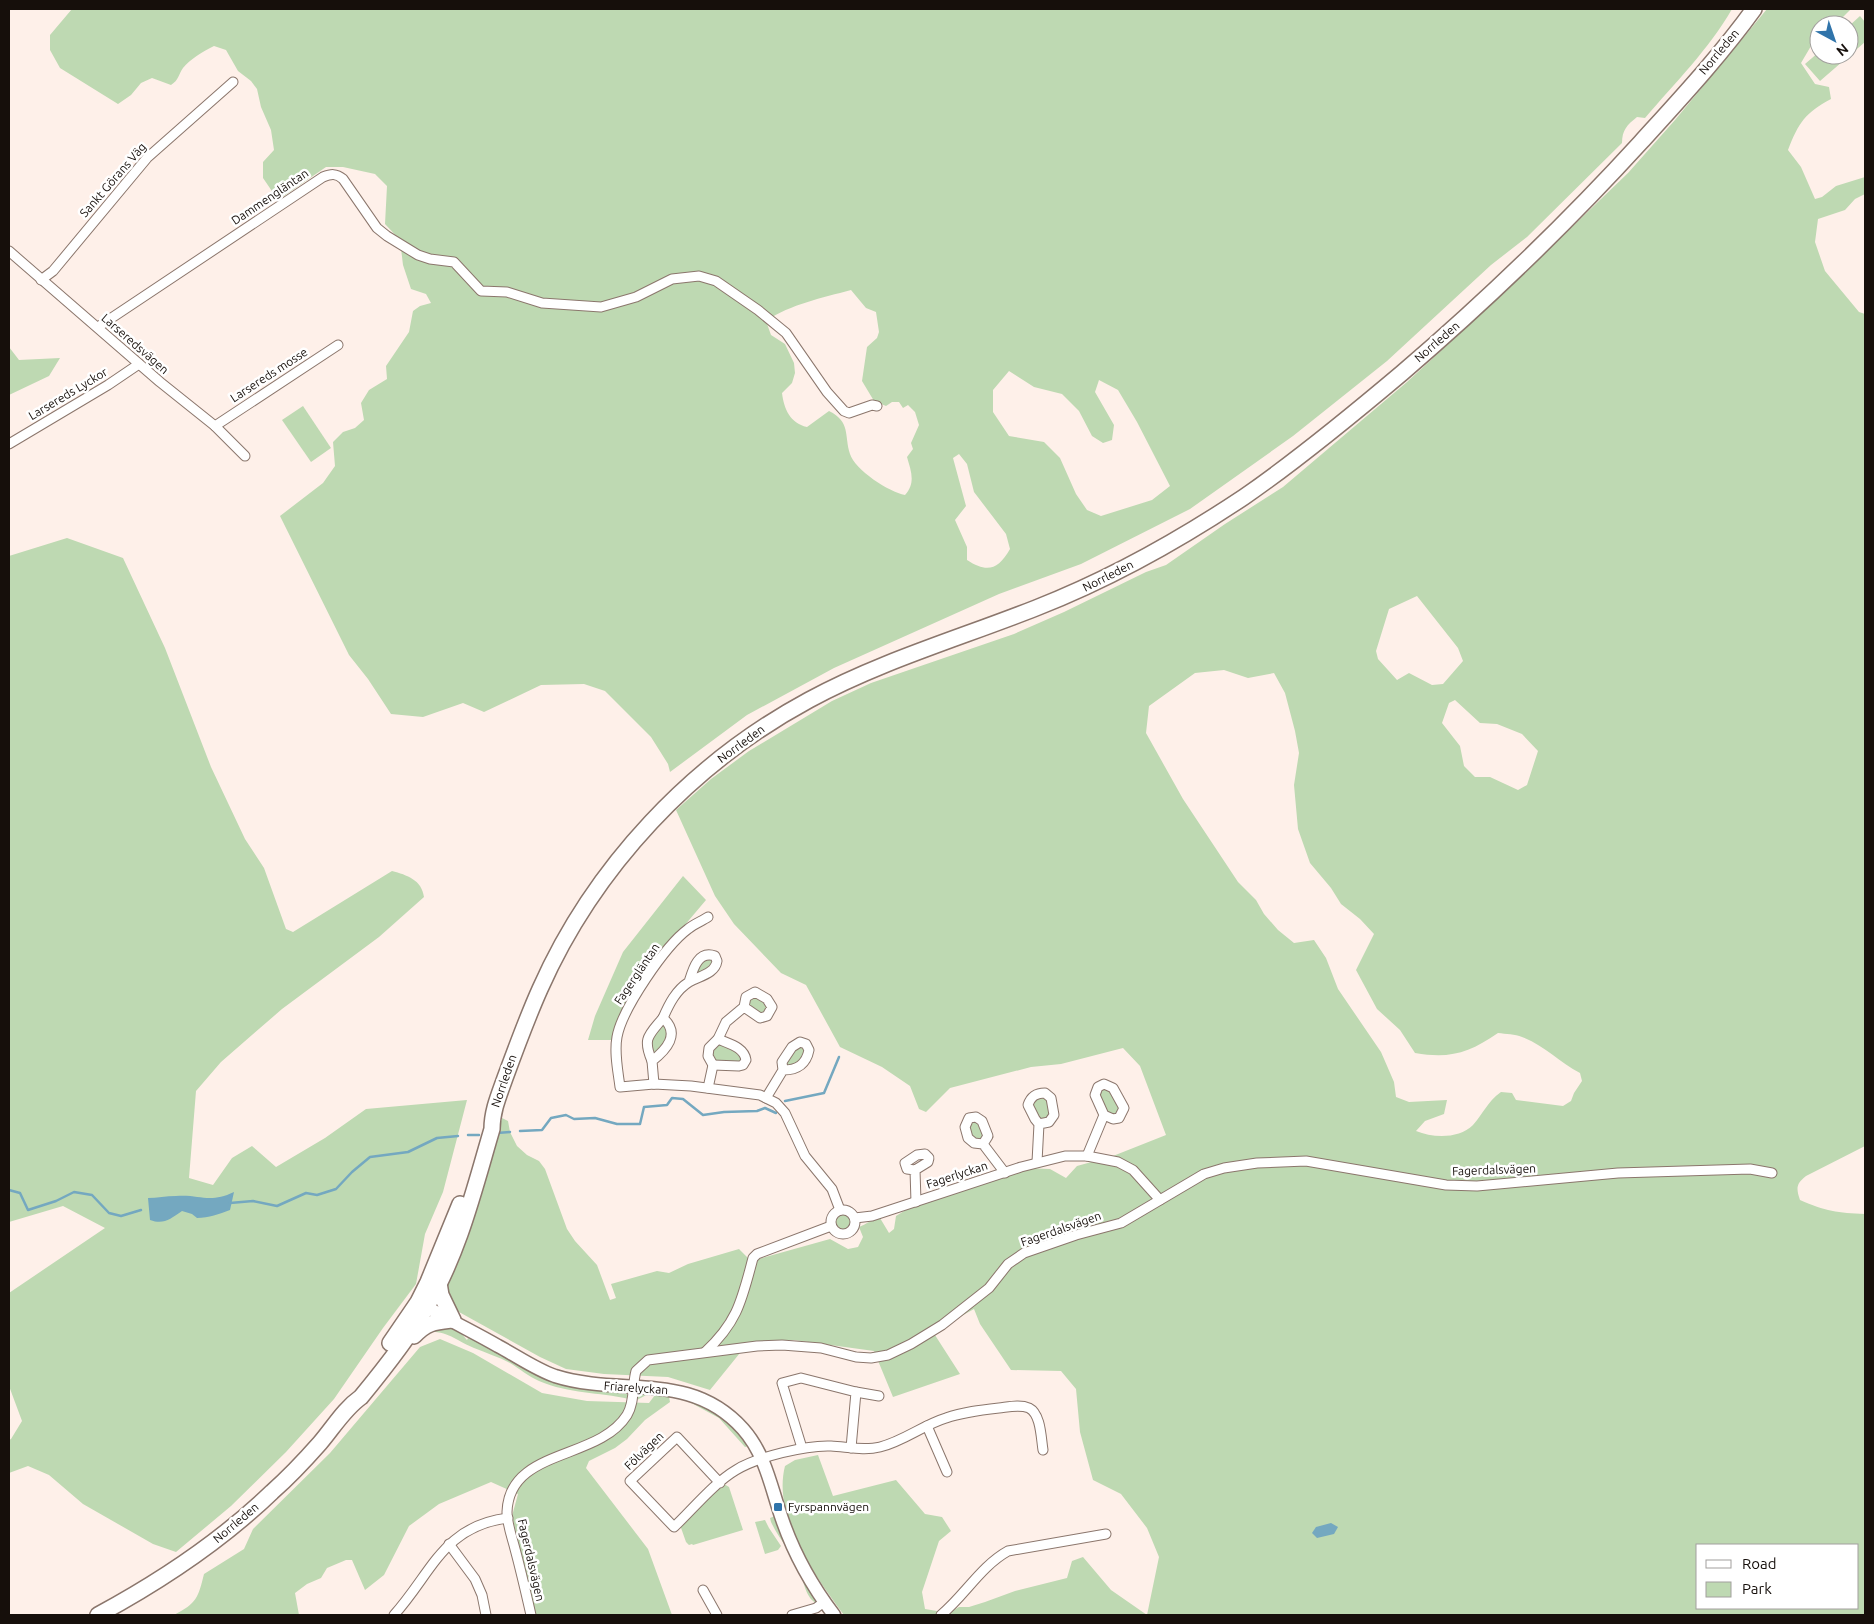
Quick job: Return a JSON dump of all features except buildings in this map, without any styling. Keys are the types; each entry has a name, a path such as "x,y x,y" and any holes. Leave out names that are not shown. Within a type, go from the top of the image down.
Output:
{"highway":[{"name":"Norrleden","path":"98,1615 178,1568 233,1528 305,1460 360,1397 394,1354 422,1305 428,1282 449,1234 486,1127 492,1119 536,997 574,924 594,893 639,835 696,778 759,730 810,700 872,670 1081,590 1168,545 1278,472 1379,392 1513,274 1609,178 1717,55 1754,9"},
{"name":"Norrleden","path":"352,1404 354,1396 439,1283 451,1258 467,1214 492,1129 492,1119"},
{"path":"394,1354 404,1348 422,1327 430,1323 453,1320 441,1295 439,1283"}],"street":[{"name":"Sankt Görans Väg","path":"41,280 53,271 147,158 233,82"},
{"name":"Dammengläntan","path":"98,328 323,177 333,174 339,175 344,179 377,228 387,236 418,255 430,259 454,262 480,290 507,292 542,303 601,307 636,297 672,279 699,276 716,281 758,310 786,333 827,392 844,411 849,413 872,405 877,406"},
{"name":"Larseredsvägen","path":"9,251 139,364 215,426 245,456"},
{"name":"Larsereds mosse","path":"215,426 338,346"},
{"name":"Larsereds Lyckor","path":"9,444 108,385 139,364"},
{"name":"Fagergläntan","path":"708,917 688,929 670,948 636,994 620,1024 616,1053 620,1087 654,1084 708,1088 750,1094 776,1103 785,1113 805,1156 832,1189 840,1210"},
{"path":"654,1084 647,1038 651,1030 664,1018 673,998 689,982"},
{"path":"708,1088 713,1065 708,1056 709,1048 718,1039 726,1022 744,1007"},
{"path":"652,1061 668,1047 671,1027 664,1018"},
{"path":"713,1065 739,1066 746,1060 745,1054 740,1049 718,1039"},
{"path":"766,1098 783,1070"},
{"path":"1088,1156 1104,1116"},
{"path":"1038,1162 1039,1124"},
{"name":"Fagerlyckan","path":"983,1144 1005,1173"},
{"name":"Fagerlyckan","path":"855,1218 872,1216 1038,1162 1065,1156 1088,1156 1118,1162 1133,1170 1160,1200"},
{"name":"Fagerdalsvägen","path":"531,1615 508,1518 509,1497 520,1479 538,1464 587,1446 611,1433 621,1423 630,1409 633,1401 636,1371 648,1360 757,1346 782,1345 821,1348 856,1357 871,1358 888,1354 911,1344 975,1299 989,1288 1008,1264 1024,1253 1076,1235 1121,1223 1204,1174 1224,1168 1306,1160 1454,1185 1495,1184 1611,1174 1750,1169 1772,1173"},
{"name":"Fagerlyckan","path":"915,1170 916,1202"},
{"path":"840,1210 849,1211 855,1218 855,1226 847,1234 836,1232 831,1226 832,1216 840,1210"},
{"path":"705,1352 720,1338 728,1327 740,1304 753,1258 757,1254 831,1226"},
{"name":"Friarelyckan","path":"422,1305 553,1375 587,1384 668,1389 694,1396 728,1415 744,1430 759,1451 788,1533 802,1565 834,1615"},
{"path":"802,1448 782,1383 801,1378 879,1396"},
{"path":"851,1448 856,1392"},
{"path":"762,1459 802,1448 830,1446 860,1449 881,1447 894,1443 945,1418 967,1412 1011,1406 1027,1407 1036,1415 1043,1450"},
{"path":"928,1426 947,1472"},
{"name":"Fölvägen","path":"720,1483 677,1437 630,1481 674,1527 736,1470 762,1459"},
{"path":"394,1615 407,1600 433,1560 449,1544 487,1522 508,1518"},
{"path":"942,1615 987,1566 1008,1551 1106,1534"},
{"path":"449,1544 474,1579 482,1595 486,1615"},
{"path":"703,1590 717,1615"},
{"path":"792,1615 816,1608 824,1602"}],"green space":[{"path":"72,9 1732,9 1702,52 1645,118 1637,117 1630,123 1624,131 1622,143 1527,237 1491,265 1387,361 1293,436 1190,509 1081,564 999,594 834,668 747,715 670,772 668,764 651,737 605,691 584,684 541,685 484,712 463,703 423,717 391,714 368,679 349,655 280,516 323,483 335,466 333,442 343,432 355,428 364,420 361,403 369,390 387,379 386,366 409,332 413,311 420,306 431,303 426,294 411,289 403,265 400,240 385,224 387,186 375,174 343,167 326,167 278,200 263,178 263,162 274,150 271,130 261,107 257,89 251,81 238,71 226,50 214,46 189,61 176,81 171,85 152,78 141,83 131,95 118,104 60,68 50,50 50,35","holes":["851,290 866,308 876,312 879,332 877,338 867,347 862,381 874,401 886,406 892,402 899,402 903,408 908,405 915,412 919,425 911,443 913,449 907,457 912,481 905,495 890,490 858,467 850,454 844,424 836,415 829,411 807,427 792,419 784,404 782,393 792,383 795,373 794,363 785,344 771,335 766,321 796,306","1009,371 1034,387 1062,394 1079,411 1092,436 1103,443 1112,440 1114,425 1095,392 1099,380 1118,390 1170,486 1152,500 1101,516 1087,510 1076,494 1060,458 1044,442 1009,436 993,412 993,390","959,454 967,464 974,492 1006,534 1010,549 1006,556 992,567 980,567 967,560 967,547 955,520 966,506 953,458"]},
{"path":"1767,9 1851,9 1845,15 1809,15 1809,49 1801,63 1815,84 1829,87 1831,99 1804,119 1788,150 1801,167 1815,199 1822,197 1836,186 1865,177 1865,194 1855,199 1845,210 1818,219 1815,242 1825,271 1859,312 1865,314 1865,1146 1806,1176 1800,1181 1798,1189 1800,1200 1817,1207 1839,1212 1865,1214 1865,1615 1147,1615 1159,1557 1147,1528 1121,1494 1093,1480 1080,1432 1076,1389 1061,1371 1011,1370 980,1324 974,1309 933,1332 960,1374 893,1397 874,1351 794,1340 748,1343 710,1390 668,1377 604,1374 566,1369 540,1357 459,1312 446,1299 443,1287 478,1196 502,1118 508,1121 510,1132 517,1146 527,1155 539,1161 545,1169 567,1229 575,1241 597,1265 610,1300 616,1298 611,1284 657,1271 669,1273 688,1264 739,1249 751,1261 830,1239 848,1249 858,1247 863,1237 859,1227 874,1219 880,1218 889,1233 894,1229 896,1216 909,1208 939,1197 1024,1168 1050,1169 1066,1178 1077,1166 1113,1156 1166,1135 1140,1066 1123,1048 1061,1064 1031,1067 950,1088 926,1112 919,1109 910,1086 882,1067 840,1047 806,985 781,973 734,924 715,896 676,810 711,779 749,751 832,701 871,683 1014,634 1146,572 1166,565 1283,487 1407,382 1492,304 1628,173 1675,120","holes":["1417,596 1458,648 1463,661 1443,684 1432,685 1409,673 1397,680 1378,659 1376,651 1389,609","1224,670 1248,678 1274,673 1285,693 1299,753 1294,785 1298,829 1310,863 1331,888 1341,904 1360,919 1374,934 1356,970 1377,1009 1400,1030 1415,1053 1427,1055 1459,1053 1488,1040 1498,1033 1519,1036 1530,1040 1580,1073 1582,1081 1571,1101 1563,1106 1516,1100 1512,1093 1501,1092 1473,1125 1461,1133 1438,1136 1416,1131 1425,1121 1444,1114 1447,1100 1409,1102 1396,1097 1394,1082 1381,1052 1338,989 1326,958 1314,940 1294,943 1278,930 1264,914 1256,900 1238,882 1183,799 1146,733 1149,706 1195,673","1455,700 1480,723 1497,724 1522,734 1538,751 1527,785 1518,790 1490,777 1475,777 1464,766 1460,746 1442,723 1449,703"]},
{"path":"1859,17 1865,22 1865,42 1859,47"},
{"path":"1809,61 1809,65 1838,65 1820,81 1805,64"},
{"path":"9,347 19,360 60,358 49,376 9,395"},
{"path":"303,406 331,448 311,462 282,420"},
{"path":"67,538 123,558 165,648 211,767 245,839 264,868 286,929 293,932 392,871 413,879 423,891 424,897 379,937 282,1009 221,1062 196,1091 189,1178 213,1185 232,1158 252,1146 276,1167 325,1138 366,1109 467,1100 443,1192 425,1234 416,1284 334,1399 286,1452 231,1506 176,1552 153,1544 83,1504 49,1475 28,1466 9,1473 9,1440 22,1421 9,1386 9,1293 105,1228 63,1206 9,1222 9,556"},
{"path":"683,876 706,900 651,965 613,1040 588,1040 595,1016 623,952"},
{"path":"712,957 714,964 694,978 699,962"},
{"path":"755,994 769,1006 763,1015 749,1009 747,999"},
{"path":"661,1024 667,1025 669,1039 653,1057 649,1042"},
{"path":"718,1041 742,1052 743,1063 714,1064 711,1049"},
{"path":"805,1046 802,1062 786,1068 784,1062 794,1048"},
{"path":"1107,1087 1122,1104 1116,1116 1104,1112 1097,1092"},
{"path":"1038,1095 1049,1099 1050,1118 1039,1122 1030,1102"},
{"path":"976,1119 984,1130 983,1140 974,1141 968,1131 971,1120"},
{"path":"843,1212 850,1215 853,1222 850,1229 843,1232 836,1229 833,1222 836,1215"},
{"path":"447,1325 460,1332 467,1340 468,1338 474,1340 529,1369 626,1392 629,1399 573,1391 550,1385 535,1379 506,1361 451,1336 425,1331"},
{"path":"440,1339 473,1353 542,1393 587,1401 649,1403 655,1395 669,1397 670,1402 645,1420 627,1439 615,1448 589,1461 586,1468 648,1549 672,1615 536,1615 512,1516 518,1494 491,1482 439,1504 409,1526 384,1575 365,1590 352,1560 346,1560 327,1568 321,1578 307,1584 295,1593 299,1615 174,1615 188,1607 195,1599 204,1574 244,1549 253,1529 330,1453 420,1347"},
{"path":"643,1392 682,1396 720,1414 748,1446 745,1447 719,1418 684,1399 648,1394 637,1400 639,1394"},
{"path":"818,1455 833,1496 896,1480 925,1514 942,1517 951,1531 939,1541 922,1592 925,1609 949,1613 959,1607 969,1607 1015,1591 1067,1578 1072,1561 1083,1557 1111,1590 1147,1615 844,1615 809,1564 790,1525 783,1485 785,1466 795,1460"},
{"path":"724,1484 729,1487 743,1530 689,1545 686,1542 680,1525"},
{"path":"775,1516 778,1526 817,1600 816,1603 809,1597 796,1563 771,1522 770,1518"},
{"path":"765,1520 781,1546 778,1550 765,1554 755,1522"}],"water":[{"path":"234,1192 230,1210 218,1214 197,1218 192,1214 182,1211 163,1221 150,1220 148,1198 184,1196 211,1198 225,1196"},
{"path":"1331,1523 1338,1527 1334,1534 1317,1538 1312,1533 1316,1527"}],"waterway":[{"path":"785,1101 824,1093 839,1057"},
{"path":"520,1131 542,1130 551,1118 566,1115 574,1119 595,1118 617,1124 640,1124 644,1107 667,1105 672,1098 683,1099 703,1115 757,1111 765,1108 776,1113"},
{"path":"497,1133 510,1132"},
{"path":"468,1135 479,1135"},
{"path":"230,1203 253,1201 277,1206 306,1193 317,1195 336,1189 370,1157 408,1152 437,1138 458,1136"},
{"path":"9,1190 20,1193 28,1210 56,1201 74,1192 92,1195 109,1213 121,1216 141,1210"}],"place":[{"name":"Fyrspannvägen","path":"778,1507"}]}
